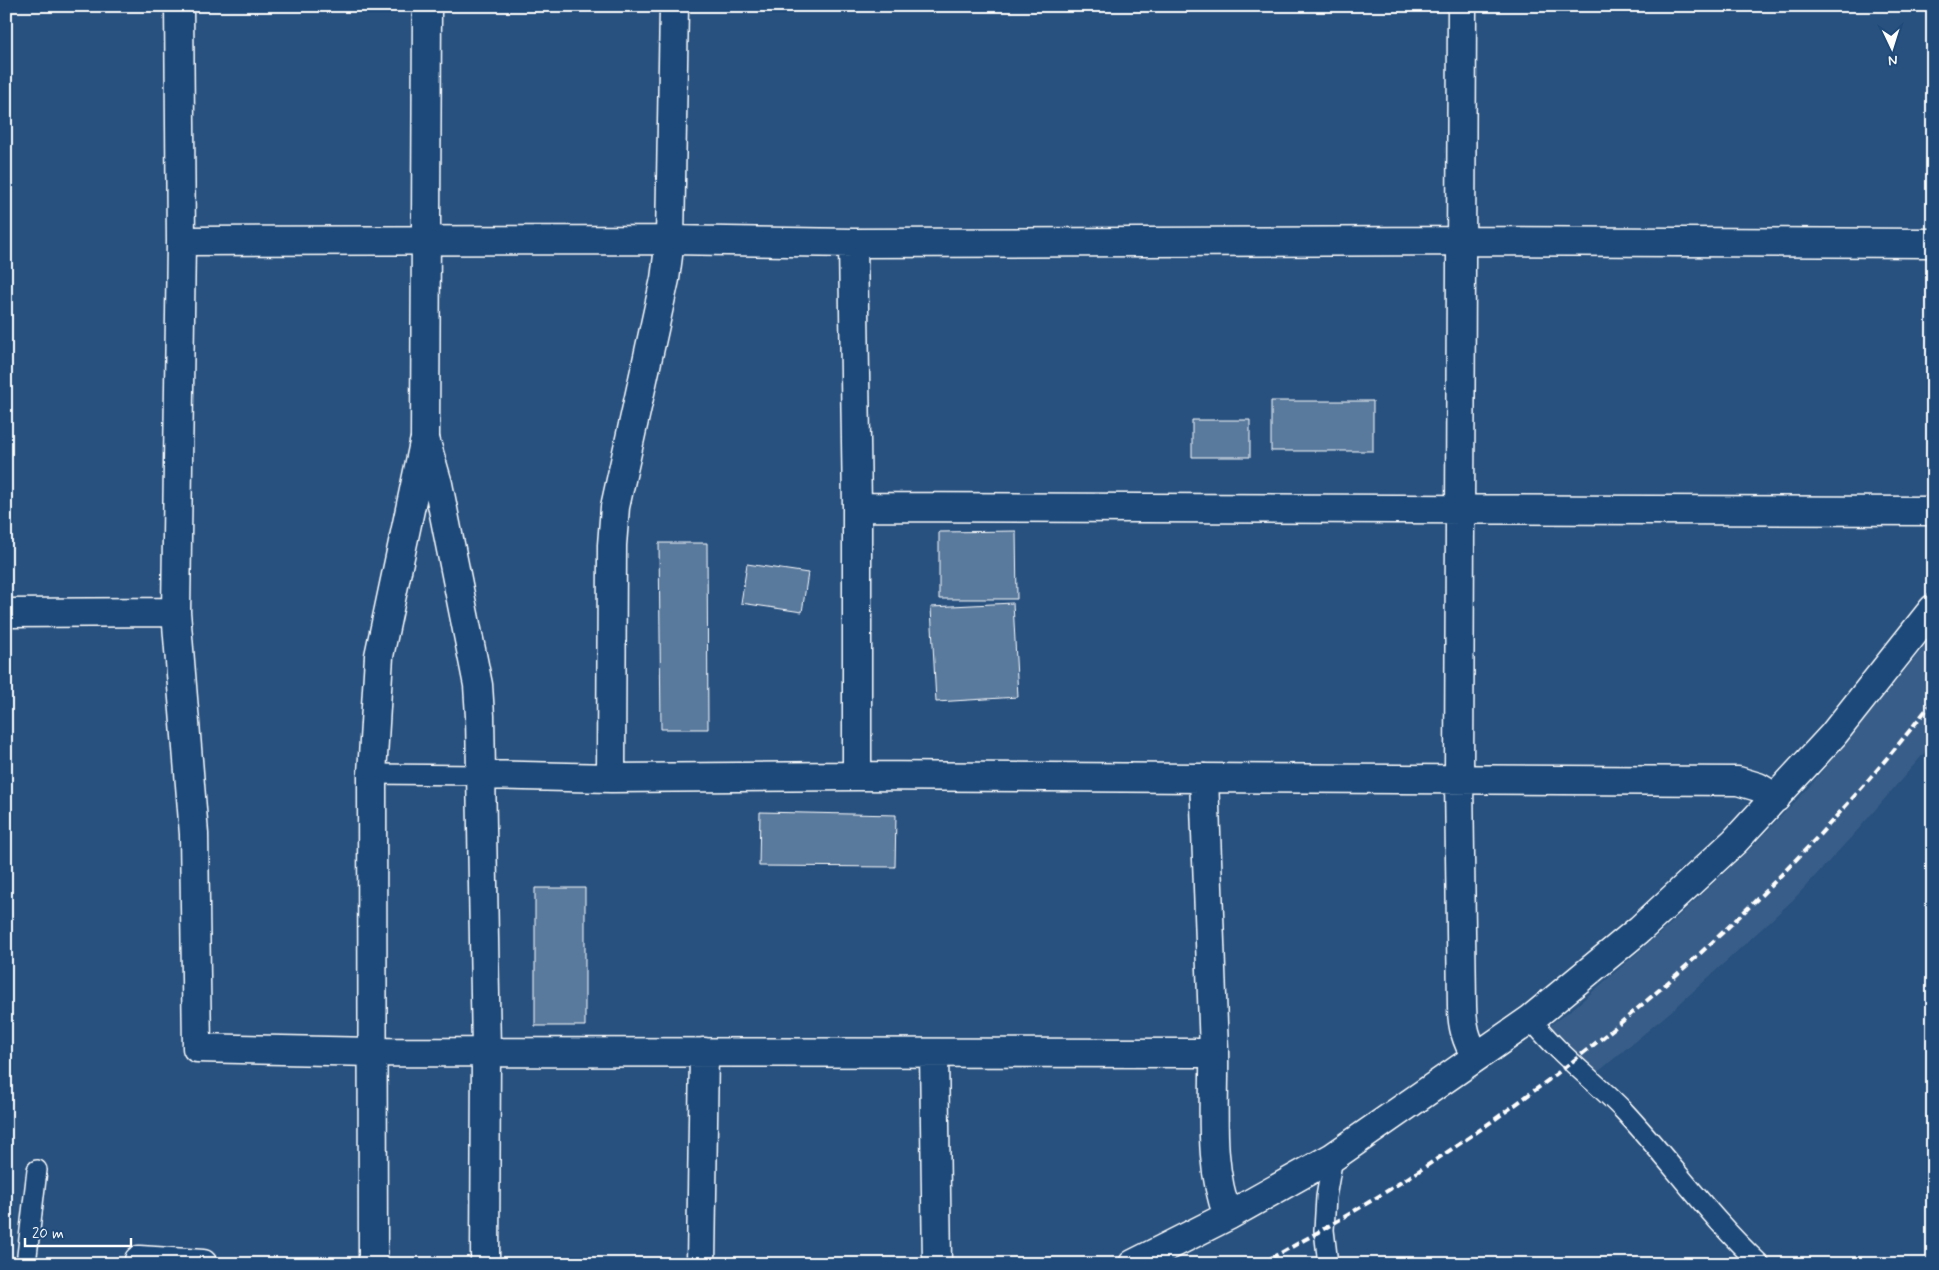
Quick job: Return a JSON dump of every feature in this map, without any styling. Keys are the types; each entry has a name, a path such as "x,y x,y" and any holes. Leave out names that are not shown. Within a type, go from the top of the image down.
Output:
{"street":[{"path":"179,6 181,241 176,612 194,834 197,1048 373,1052 486,1050 934,1053 1214,1052"},
{"path":"374,1264 372,774 379,656 425,439 427,6"},
{"path":"611,778 612,545 615,506 665,279 670,240 674,6"},
{"path":"1462,6 1459,240 1459,780 1462,1024 1467,1042 1476,1057"},
{"path":"181,241 427,242 670,240 853,243 1459,240 1933,243"},
{"path":"853,243 857,507 858,776"},
{"path":"425,439 438,484 478,685 483,775 486,1050 485,1264"},
{"path":"857,507 1933,512"},
{"path":"1133,1264 1228,1216 1333,1157 1531,1018 1640,929 1735,841 1776,798 1833,735 1933,609"},
{"path":"6,613 176,612"},
{"path":"483,775 611,778 858,776 1738,781 1758,787 1776,798"},
{"path":"1204,778 1214,1052 1216,1172 1219,1192 1228,1216"},
{"path":"702,1264 704,1052"},
{"path":"934,1053 937,1264"},
{"path":"139,1260 203,1264"}],"lane":[{"path":"372,774 483,775"},
{"path":"1531,1018 1546,1038 1623,1110 1730,1236 1760,1264"},
{"path":"1328,1264 1324,1230 1326,1197 1333,1157"},
{"path":"26,1264 37,1170"}],"shaded area":[{"path":"1933,636 1933,743 1856,832 1793,900 1675,1008 1598,1072 1549,1026 1576,1006 1665,929 1754,845 1810,786"}],"building":[{"path":"1271,401 1373,401 1373,451 1271,451"},
{"path":"1192,420 1250,420 1250,457 1192,457"},
{"path":"1016,531 1017,599 939,599 939,532"},
{"path":"659,543 707,543 708,729 661,729"},
{"path":"747,564 808,573 802,612 741,603"},
{"path":"1013,603 1018,697 936,702 931,607"},
{"path":"760,812 896,815 895,867 759,866"},
{"path":"535,888 585,888 585,1026 535,1026"}],"railway":[{"path":"1260,1264 1356,1210 1449,1151 1539,1087 1626,1018 1709,945 1788,868 1863,786 1933,701"}]}
